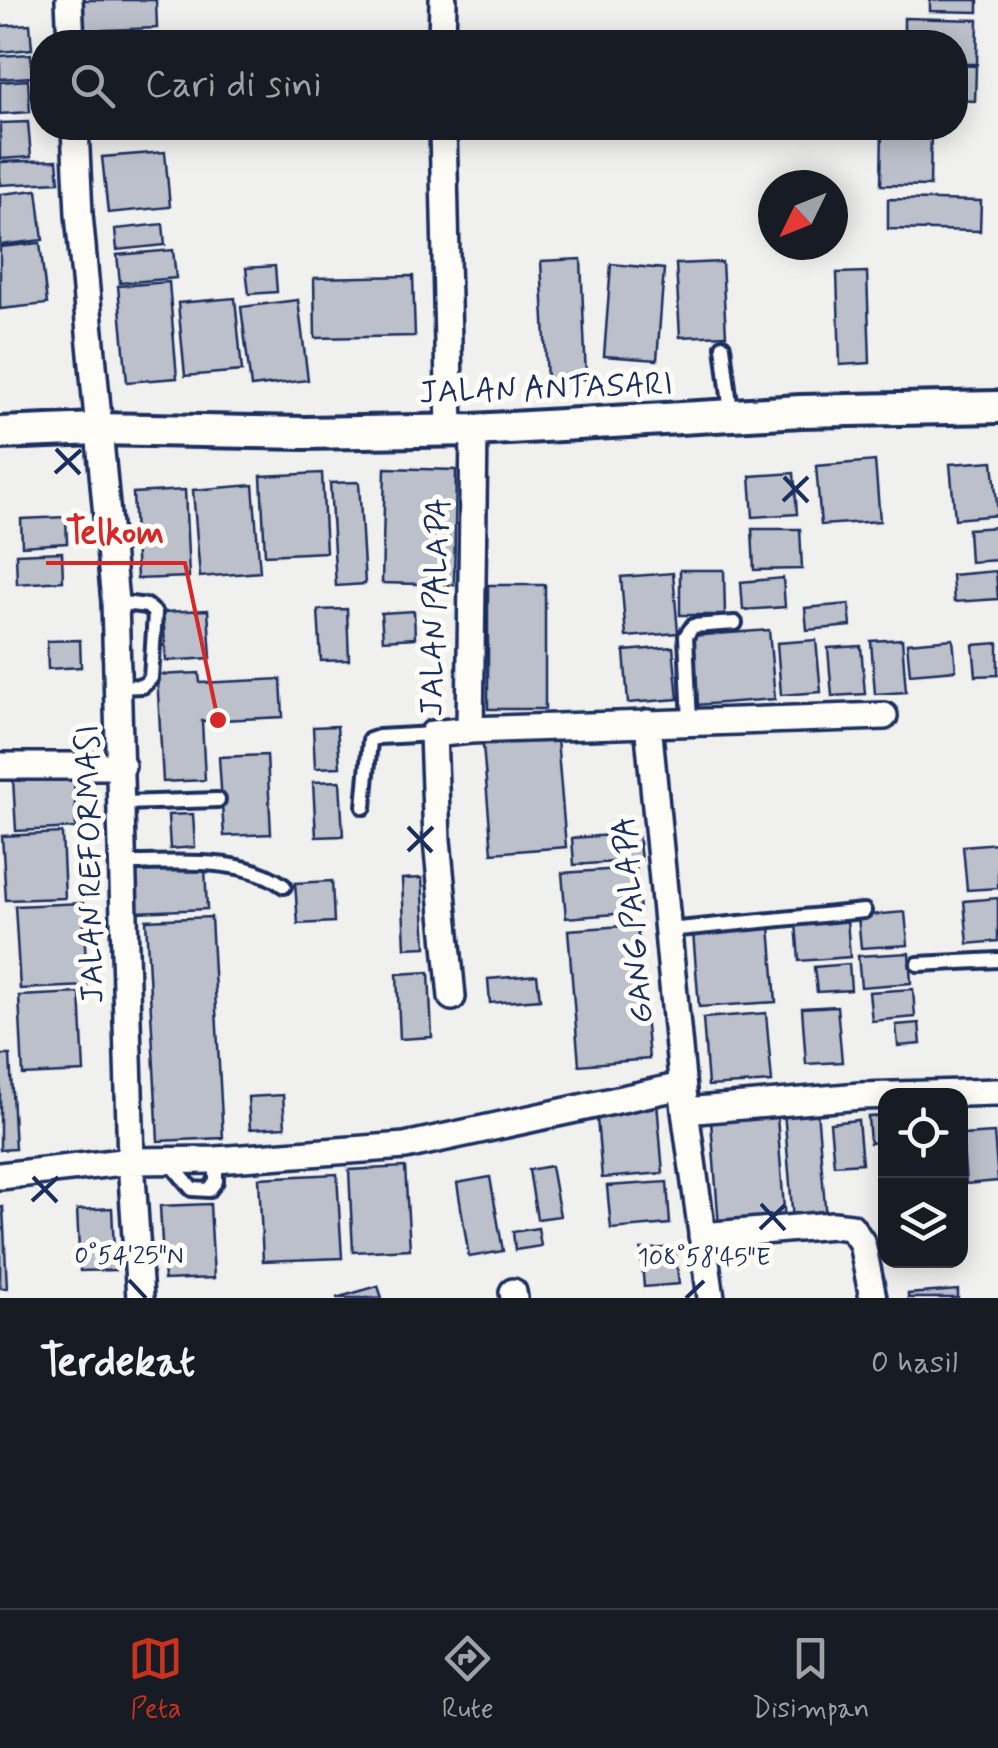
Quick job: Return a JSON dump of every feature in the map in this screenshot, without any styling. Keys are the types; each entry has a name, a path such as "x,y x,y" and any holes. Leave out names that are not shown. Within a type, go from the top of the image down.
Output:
{"street":[{"path":"69,0 70,30"},
{"path":"443,30 444,0"},
{"name":"JALAN REFORMASI","path":"76,140 115,602 131,1160 140,1298"},
{"name":"JALAN PALAPA","path":"444,140 462,430 470,730 432,734 437,840 452,997"},
{"name":"JALAN ANTASARI","path":"0,433 98,429 304,433 462,430 801,410 998,407"},
{"path":"470,730 884,716"},
{"name":"GANG PALAPA","path":"648,724 684,1099 711,1298"},
{"path":"0,766 122,766"},
{"path":"0,1176 131,1160 216,1160 431,1142 468,1131 684,1099 998,1092"},
{"path":"702,1236 833,1225 851,1228 862,1243 872,1298"}],"lane":[{"path":"723,346 731,416"},
{"path":"115,602 148,606 155,613 151,678 142,686 118,687"},
{"path":"690,723 688,629 735,623"},
{"path":"364,806 370,740 379,736 432,734"},
{"path":"122,802 218,800"},
{"path":"124,862 226,866 269,875 284,886"},
{"path":"668,930 864,911"},
{"path":"918,964 998,960"}],"building":[{"path":"78,0 156,0 157,28 80,30"},
{"path":"930,0 978,0 978,12 930,11"},
{"path":"904,18 978,20 977,64 968,64 968,30 904,30"},
{"path":"30,24 30,49 0,52 0,26"},
{"path":"30,54 30,77 0,79 0,56"},
{"path":"968,66 976,66 975,101 968,101"},
{"path":"28,80 30,112 0,114 0,82"},
{"path":"28,122 31,157 0,159 0,123"},
{"path":"882,140 931,140 930,186 881,185"},
{"path":"165,152 170,207 108,213 102,157"},
{"path":"57,160 59,182 0,185 0,162"},
{"path":"37,190 43,240 0,245 0,194"},
{"path":"888,199 981,201 980,231 888,229"},
{"path":"163,224 165,245 117,250 115,229"},
{"path":"40,243 47,304 0,309 0,247"},
{"path":"173,250 176,278 120,283 117,255"},
{"path":"581,259 586,379 547,380 541,261"},
{"path":"722,262 726,335 680,337 676,264"},
{"path":"611,264 664,269 657,360 604,356"},
{"path":"275,266 277,292 249,294 246,268"},
{"path":"867,272 870,363 840,365 837,273"},
{"path":"413,276 415,336 315,338 314,278"},
{"path":"169,282 177,378 127,382 118,286"},
{"path":"235,298 242,371 185,376 178,303"},
{"path":"298,300 308,380 251,387 241,307"},
{"path":"875,461 880,521 821,525 816,466"},
{"path":"993,461 998,515 955,519 950,464"},
{"path":"385,468 456,470 454,585 382,583"},
{"path":"322,473 326,552 265,555 261,476"},
{"path":"794,473 797,514 753,517 750,476"},
{"path":"359,482 365,584 336,586 330,483"},
{"path":"253,485 260,572 200,577 193,490"},
{"path":"185,490 189,577 137,579 133,493"},
{"path":"66,517 67,543 22,546 21,519"},
{"path":"998,527 998,560 970,562 968,529"},
{"path":"752,529 800,529 802,569 754,570"},
{"path":"62,552 63,581 17,584 16,554"},
{"path":"680,570 724,570 725,615 680,615"},
{"path":"996,571 998,599 954,602 952,575"},
{"path":"673,573 678,633 626,637 621,577"},
{"path":"783,578 785,607 743,610 741,582"},
{"path":"488,585 545,585 545,709 488,709"},
{"path":"849,604 851,626 807,630 805,608"},
{"path":"347,609 349,660 321,661 318,610"},
{"path":"208,610 211,658 166,661 163,612"},
{"path":"414,611 415,638 383,640 381,613"},
{"path":"769,630 775,699 696,705 690,636"},
{"path":"902,639 906,692 875,694 871,641"},
{"path":"953,639 956,670 910,674 907,643"},
{"path":"80,640 81,667 48,669 47,641"},
{"path":"816,640 821,692 781,695 777,643"},
{"path":"998,643 998,675 976,676 973,645"},
{"path":"861,646 865,694 832,696 828,648"},
{"path":"673,647 678,699 628,703 624,651"},
{"path":"199,673 200,683 281,679 283,717 202,721 205,780 163,782 157,675"},
{"path":"337,726 340,767 315,768 313,727"},
{"path":"556,727 566,847 492,853 482,733"},
{"path":"267,755 271,834 224,836 219,757"},
{"path":"74,777 76,828 16,831 13,779"},
{"path":"340,781 343,836 316,837 313,782"},
{"path":"193,814 195,847 170,849 168,815"},
{"path":"62,833 65,898 6,900 2,836"},
{"path":"638,833 641,860 574,865 572,838"},
{"path":"998,843 998,888 967,890 963,846"},
{"path":"205,867 207,909 135,912 133,870"},
{"path":"636,868 640,912 566,918 562,873"},
{"path":"422,878 426,947 405,948 402,879"},
{"path":"332,881 334,922 298,924 295,883"},
{"path":"998,898 998,941 968,944 964,901"},
{"path":"83,903 87,986 20,989 15,906"},
{"path":"905,912 908,945 861,948 858,916"},
{"path":"211,917 223,1138 158,1141 146,920"},
{"path":"847,920 850,957 799,961 796,923"},
{"path":"637,925 649,1059 579,1065 568,930"},
{"path":"770,926 776,1002 699,1007 693,932"},
{"path":"909,953 911,983 861,987 858,956"},
{"path":"849,964 851,990 817,992 814,967"},
{"path":"429,972 432,1037 400,1039 397,974"},
{"path":"537,975 540,999 490,1003 488,979"},
{"path":"913,989 915,1017 872,1021 869,992"},
{"path":"80,993 84,1072 23,1075 19,996"},
{"path":"837,1006 842,1062 806,1064 802,1008"},
{"path":"766,1013 772,1082 708,1086 703,1018"},
{"path":"919,1023 921,1044 898,1046 896,1025"},
{"path":"0,1055 10,1055 15,1149 0,1150"},
{"path":"283,1095 285,1127 250,1129 248,1097"},
{"path":"657,1102 663,1173 602,1178 596,1106"},
{"path":"817,1109 826,1219 793,1221 784,1111"},
{"path":"878,1116 878,1142 870,1143 868,1117"},
{"path":"777,1117 785,1222 719,1227 711,1121"},
{"path":"858,1120 862,1163 834,1165 830,1123"},
{"path":"994,1133 998,1181 968,1184 968,1135"},
{"path":"551,1166 560,1216 537,1219 529,1170"},
{"path":"405,1167 410,1249 353,1252 349,1170"},
{"path":"337,1174 342,1258 263,1261 259,1178"},
{"path":"490,1177 503,1251 469,1257 457,1183"},
{"path":"667,1182 670,1224 611,1229 607,1186"},
{"path":"210,1204 214,1278 164,1280 160,1206"},
{"path":"3,1207 7,1288 0,1288"},
{"path":"112,1208 115,1270 80,1271 77,1210"},
{"path":"538,1228 541,1246 515,1250 513,1232"},
{"path":"675,1247 679,1284 644,1287 641,1250"},
{"path":"378,1286 382,1298 336,1298"},
{"path":"958,1290 958,1298 908,1298 908,1294"}],"place":[{"name":"Telkom","path":"218,720"}]}
